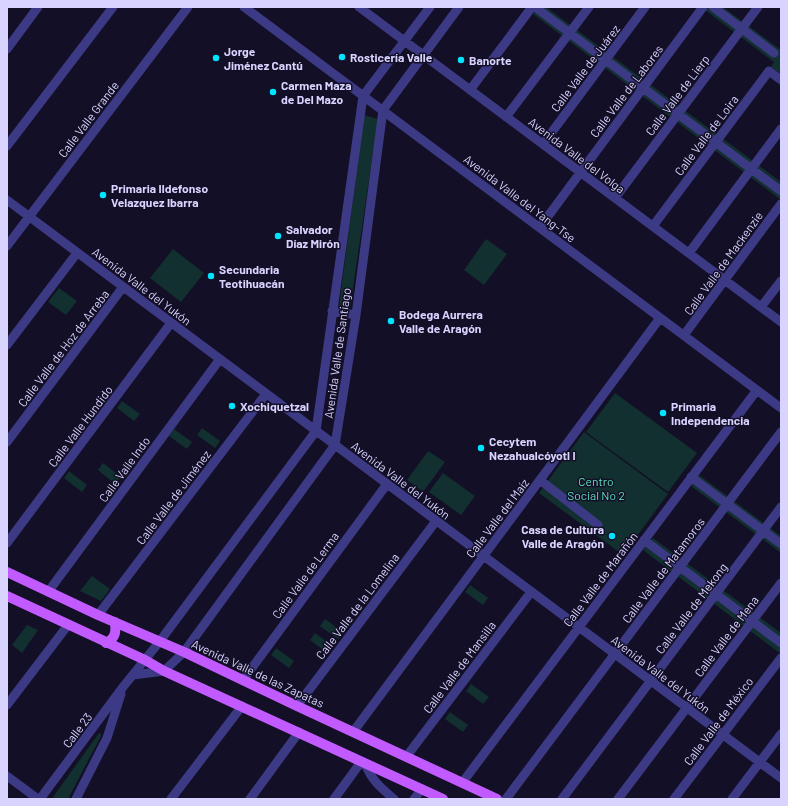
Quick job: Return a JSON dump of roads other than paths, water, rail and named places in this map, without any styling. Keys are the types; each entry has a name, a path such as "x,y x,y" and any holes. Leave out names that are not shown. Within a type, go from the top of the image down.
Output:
{"main road":[{"name":"Avenida Valle de las Zapatas","path":"7,572 98,615 184,652 406,758 497,799"},
{"path":"7,597 443,799"},
{"path":"106,643 114,637 116,630 115,622"}],"street":[{"path":"7,49 38,7"},
{"path":"7,146 113,7"},
{"name":"Calle Valle Grande","path":"7,246 188,7"},
{"name":"Avenida Valle del Yang-Tse","path":"244,7 781,408"},
{"name":"Avenida Valle del Volga","path":"359,7 781,322"},
{"name":"Avenida Valle de Santiago","path":"145,660 316,431 363,96 430,7"},
{"name":"Avenida Valle de Santiago","path":"164,671 184,652 335,445 356,315 383,110 459,7"},
{"path":"470,90 533,7 781,191"},
{"path":"506,117 589,7"},
{"name":"Calle Valle de Juárez","path":"543,144 645,7"},
{"name":"Calle Valle de Labores","path":"540,228 703,7"},
{"path":"712,7 774,53"},
{"name":"Calle Valle de Lierp","path":"615,198 758,7"},
{"name":"Calle Valle de Loira","path":"652,226 768,71 781,80"},
{"path":"689,253 781,129"},
{"name":"Avenida Valle del Yukón","path":"7,200 781,778"},
{"name":"Calle Valle de Mackenzie","path":"684,335 781,204"},
{"path":"7,345 77,253"},
{"path":"761,307 781,281"},
{"name":"Calle Valle de Hoz de Arreba","path":"7,442 123,287"},
{"path":"332,311 356,315"},
{"name":"Calle Valle del Maíz","path":"353,732 660,318"},
{"name":"Calle Valle Hundido","path":"7,543 171,323"},
{"name":"Calle Valle Indo","path":"48,592 220,359"},
{"name":"Calle Valle de Marañón","path":"462,783 757,390"},
{"name":"Calle Valle de Jiménez","path":"98,615 266,394"},
{"name":"Calle Valle de Matamoros","path":"506,799 781,432"},
{"path":"691,477 781,544"},
{"path":"540,480 598,525"},
{"name":"Calle Valle de Lerma","path":"243,680 386,484"},
{"name":"Calle Valle de Mekong","path":"562,799 781,507"},
{"name":"Calle Valle de la Lomelina","path":"297,706 436,521"},
{"path":"644,540 781,643"},
{"name":"Calle Valle de Mena","path":"618,799 781,583"},
{"name":"Calle Valle de Mansilla","path":"406,758 531,592"},
{"path":"7,705 68,625"},
{"name":"Calle Valle de México","path":"674,799 781,658"},
{"name":"Calle 23","path":"39,799 145,660"},
{"path":"133,675 164,671"},
{"path":"76,799 108,738 123,687"},
{"path":"171,799 242,706"},
{"path":"250,799 299,732"},
{"path":"732,799 781,734"},
{"path":"334,799 363,762 374,782 394,799"},
{"path":"7,776 39,799"},
{"path":"414,799 422,789"}],"place":[{"name":"Rosticería Valle","path":"342,57"},
{"name":"Jorge Jiménez Cantú","path":"216,58"},
{"name":"Banorte","path":"461,60"},
{"name":"Carmen Maza de Del Mazo","path":"273,92"},
{"name":"Primaria Ildefonso Velazquez Ibarra","path":"103,195"},
{"name":"Salvador Díaz Mirón","path":"278,236"},
{"name":"Secundaria Teotihuacán","path":"211,276"},
{"name":"Bodega Aurrera Valle de Aragón","path":"391,321"},
{"name":"Xochiquetzal","path":"232,406"},
{"name":"Primaria Independencia","path":"663,413"},
{"name":"Cecytem Nezahualcóyotl I","path":"481,448"},
{"name":"Casa de Cultura Valle de Aragón","path":"612,536"}],"park label":[{"name":"Centro Social No 2","path":"596,488"}]}
